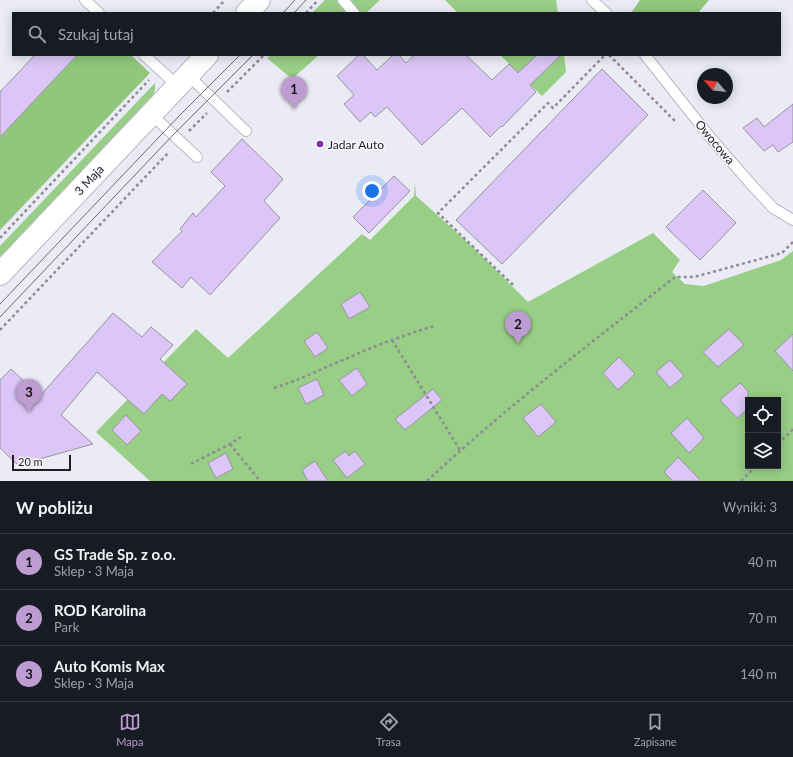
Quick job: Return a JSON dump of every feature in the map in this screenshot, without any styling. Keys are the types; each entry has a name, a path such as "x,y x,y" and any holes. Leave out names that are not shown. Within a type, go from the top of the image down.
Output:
{"street":[{"path":"248,12 259,0"},
{"name":"3 Maja","path":"0,274 206,56"}],"lane":[{"path":"85,0 98,12"},
{"path":"343,0 353,12"},
{"path":"592,0 605,12"},
{"path":"146,56 217,103 246,131"},
{"name":"Owocowa","path":"646,56 710,137 749,182 773,208 793,220"},
{"path":"151,114 198,157"}],"path":[{"path":"214,12 226,0"},
{"path":"307,12 318,0"},
{"path":"0,330 263,56"},
{"path":"514,283 512,284 438,213 548,102 553,108 604,56"},
{"path":"610,56 674,121"},
{"path":"0,238 153,76"},
{"path":"427,481 460,450 556,371 675,277 694,277 782,253 793,242"},
{"path":"274,388 295,382 348,357 434,326"},
{"path":"392,340 460,450"},
{"path":"781,441 793,429"},
{"path":"191,464 241,437"},
{"path":"230,444 260,481"},
{"path":"741,481 753,469"}],"green space":[{"path":"325,0 380,0 367,12 313,12"},
{"path":"445,0 556,0 558,12 457,12"},
{"path":"640,0 709,0 699,12 632,12"},
{"path":"76,56 132,56 150,73 0,230 0,137"},
{"path":"270,56 318,56 292,79 267,58"},
{"path":"501,56 564,56 566,72 542,96"},
{"path":"155,83 153,97 0,258 0,246"},
{"path":"415,183 416,196 477,251 528,302 653,233 680,260 672,272 685,284 704,286 781,260 793,251 793,481 150,481 96,432 196,329 228,358 362,234 370,240 414,196"}],"building":[{"path":"34,56 76,56 0,137 0,92"},
{"path":"358,56 364,56 377,70 392,56 400,56 406,63 413,56 467,56 492,80 509,64 518,73 536,56 560,56 530,85 536,92 502,127 501,126 490,137 462,108 422,145 387,107 375,117 371,112 360,122 344,104 354,95 337,76"},
{"path":"602,69 648,115 502,264 456,220"},
{"path":"793,104 793,142 778,152 773,145 764,151 743,128 757,118 764,127"},
{"path":"242,139 283,179 264,201 280,218 210,295 191,277 182,288 152,262 182,231 180,229 193,213 196,217 225,186 211,172"},
{"path":"394,176 410,191 369,233 353,217"},
{"path":"703,190 736,223 700,260 666,227"},
{"path":"360,292 370,307 349,319 341,304"},
{"path":"113,313 142,337 151,327 173,345 160,359 187,384 170,401 162,394 144,414 97,372 61,415 93,444 18,465 0,448 0,380 11,369 40,396"},
{"path":"729,329 744,345 718,367 703,352"},
{"path":"317,332 328,348 315,357 304,341"},
{"path":"793,334 793,371 775,351"},
{"path":"619,357 635,374 618,390 603,373"},
{"path":"670,360 684,376 670,388 656,372"},
{"path":"357,368 367,384 352,396 339,380"},
{"path":"317,379 324,395 306,404 298,388"},
{"path":"740,383 748,391 748,397 745,397 745,411 737,418 720,400"},
{"path":"433,389 442,400 405,430 395,419"},
{"path":"541,404 556,422 538,437 523,418"},
{"path":"126,415 141,431 127,445 112,430"},
{"path":"687,418 704,438 689,453 671,433"},
{"path":"346,451 349,456 355,451 365,464 347,478 333,460"},
{"path":"226,453 233,469 216,478 208,463"},
{"path":"678,457 701,481 673,481 664,472"},
{"path":"315,461 328,481 308,481 302,470"}],"tram line":[{"path":"284,12 295,0"},
{"path":"295,12 306,0"},
{"path":"0,304 181,114 239,56"},
{"path":"0,317 173,135 252,56"}],"place":[{"name":"GS Trade Sp. z o.o.","path":"294,109"},
{"name":"Jadar Auto","path":"320,144"},
{"name":"ROD Karolina","path":"518,344"},
{"name":"Auto Komis Max","path":"29,412"}]}
